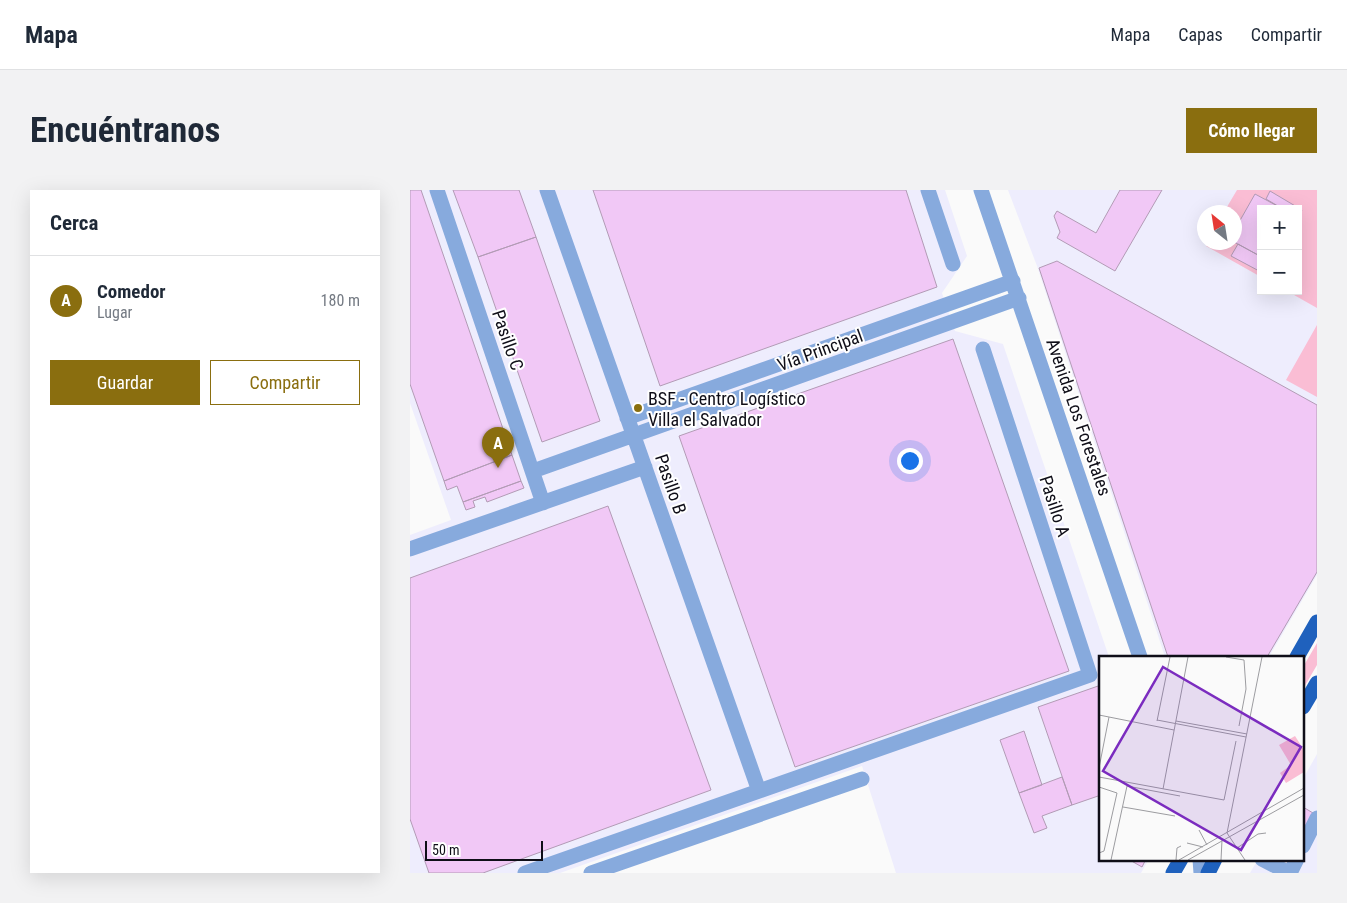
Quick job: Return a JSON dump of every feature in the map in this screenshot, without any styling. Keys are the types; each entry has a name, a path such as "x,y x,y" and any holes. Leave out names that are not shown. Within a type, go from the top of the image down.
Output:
{"main road":[{"path":"1298,656 1317,622"},
{"path":"1304,705 1317,683"},
{"path":"1208,873 1214,860"}],"street":[{"name":"Pasillo C","path":"437,190 543,503"},
{"name":"Pasillo B","path":"547,190 759,791"},
{"path":"928,190 953,264"},
{"name":"Avenida Los Forestales","path":"981,190 1140,656"},
{"path":"627,418 1013,281"},
{"name":"Vía Principal","path":"533,471 1019,298"},
{"name":"Pasillo A","path":"759,791 1090,675 983,349"},
{"path":"410,549 645,467"},
{"path":"591,873 862,779"},
{"path":"525,873 759,791"},
{"path":"1304,844 1317,818"},
{"path":"1200,860 1201,873"},
{"path":"1264,860 1289,873 1296,860"}],"shaded area":[{"path":"410,190 945,190 967,256 942,293 955,331 1003,344 1109,656 1099,656 1099,860 1148,860 1141,873 896,873 862,766 560,873 410,873 410,535 451,520 410,403"},
{"path":"1008,190 1317,190 1317,575 1270,656 1165,656 1037,266"},
{"path":"1237,190 1317,190 1317,308 1294,295 1302,295 1302,205 1257,205 1257,275 1213,250 1242,250 1242,205 1228,205"},
{"path":"1317,325 1317,397 1286,380"},
{"path":"1317,643 1317,665 1304,687 1304,665"},
{"path":"1317,754 1317,873 1250,873 1257,860 1304,860 1304,777"}],"building":[{"path":"410,190 421,190 512,455 444,481 410,384"},
{"path":"453,190 519,190 536,237 478,257"},
{"path":"593,190 906,190 937,287 660,386"},
{"path":"1120,190 1162,190 1115,271 1057,238 1060,232 1054,216 1057,211 1096,233"},
{"path":"1270,191 1294,205 1276,205 1266,199"},
{"path":"1255,194 1276,205 1257,205 1257,254 1242,246 1242,217"},
{"path":"536,237 600,421 542,442 478,257"},
{"path":"1242,246 1257,254 1257,270 1231,256 1234,250 1242,250"},
{"path":"1057,261 1317,405 1317,572 1268,656 1168,656 1039,268"},
{"path":"953,339 1069,671 795,767 679,436"},
{"path":"512,455 521,481 463,502 457,486 447,490 444,481"},
{"path":"521,481 524,488 487,502 485,497 473,501 475,507 466,510 463,502"},
{"path":"608,506 711,790 483,873 429,873 410,819 410,578"},
{"path":"1099,686 1099,796 1072,805 1038,707"},
{"path":"1024,731 1042,785 1019,793 1000,740"},
{"path":"1062,777 1072,805 1042,816 1047,828 1034,833 1019,793"},
{"path":"1304,808 1313,813 1304,828"},
{"path":"1130,860 1146,860 1142,867"}],"place":[{"name":"BSF - Centro Logístico Villa el Salvador","path":"638,408"},
{"name":"Comedor","path":"498,468"}]}
